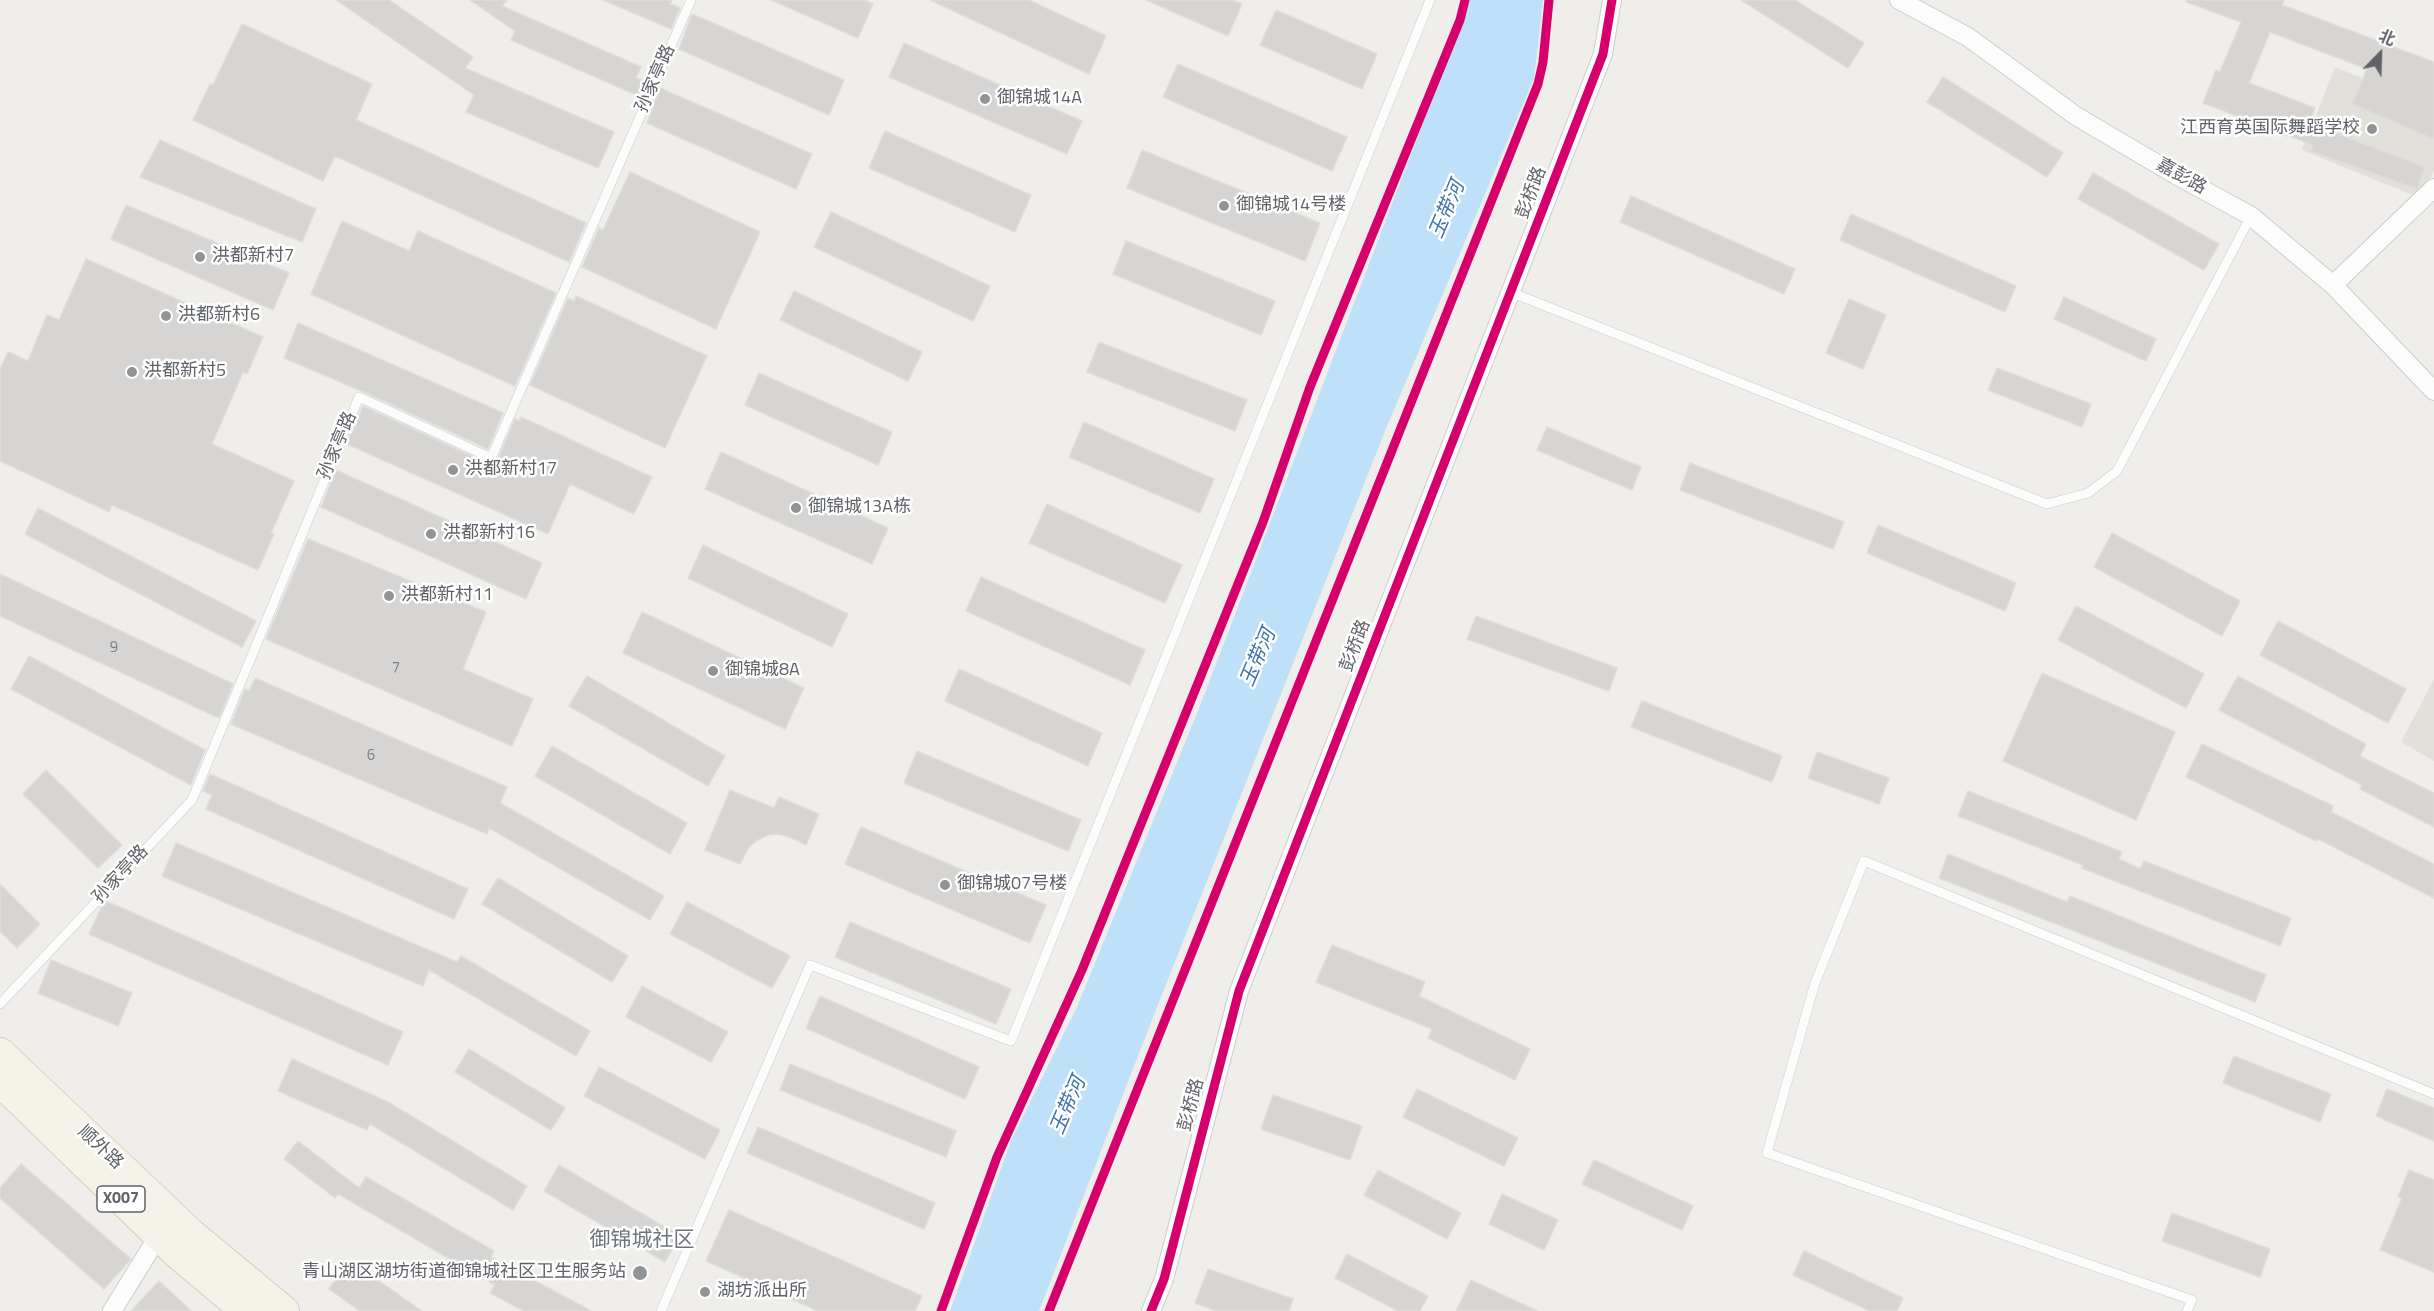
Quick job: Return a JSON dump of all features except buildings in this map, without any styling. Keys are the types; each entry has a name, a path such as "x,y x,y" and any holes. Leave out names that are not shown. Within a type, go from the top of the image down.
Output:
{"main road":[{"name":"顺外路","path":"0,1053 191,1234 284,1311"},
{"name":"顺外路","path":"0,1081 159,1235 246,1311"}],"street":[{"name":"彭桥路","path":"1151,1311 1164,1279 1239,991 1603,54 1612,0"},
{"name":"嘉彭路","path":"1899,0 1968,37 2076,116 2176,176 2251,216 2333,285 2434,391"},
{"path":"2333,285 2434,188"},
{"path":"112,1311 159,1235"}],"lane":[{"name":"孙家亭路","path":"0,1004 192,800 359,397 491,458 692,0"},
{"path":"661,1311 810,964 1011,1041 1430,0"},
{"path":"1510,292 2047,504 2088,493 2117,471 2251,216"},
{"path":"2187,1311 2192,1300 1767,1153 1815,983 1864,861 2434,1094"}],"shaded area":[{"name":"江西育英国际舞蹈学校","path":"2335,67 2434,107 2434,170 2422,199 2302,150"},
{"path":"2434,679 2434,761 2401,742"}],"water":[{"name":"玉带河","path":"1470,0 1543,0 1534,78 1385,431 1039,1311 950,1311 1011,1141 1077,1007 1198,711"}],"cycle path":[{"path":"941,1311 997,1157 1082,970 1263,522 1310,387 1460,20 1465,0"},
{"path":"1049,1311 1538,84 1543,62 1549,0"},
{"path":"1151,1311 1164,1279 1239,991 1603,54 1612,0"}],"place":[{"name":"御锦城14A","path":"985,99"},
{"name":"江西育英国际舞蹈学校","path":"2372,129"},
{"name":"御锦城14号楼","path":"1224,206"},
{"name":"洪都新村7","path":"200,257"},
{"name":"洪都新村6","path":"166,316"},
{"name":"洪都新村5","path":"132,372"},
{"name":"洪都新村17","path":"453,470"},
{"name":"御锦城13A栋","path":"796,508"},
{"name":"洪都新村16","path":"431,534"},
{"name":"洪都新村11","path":"389,596"},
{"name":"御锦城8A","path":"713,671"},
{"name":"御锦城07号楼","path":"945,885"},
{"name":"青山湖区湖坊街道御锦城社区卫生服务站","path":"640,1273"},
{"name":"湖坊派出所","path":"705,1292"}],"district":[{"name":"御锦城社区","path":"642,1241"}]}
